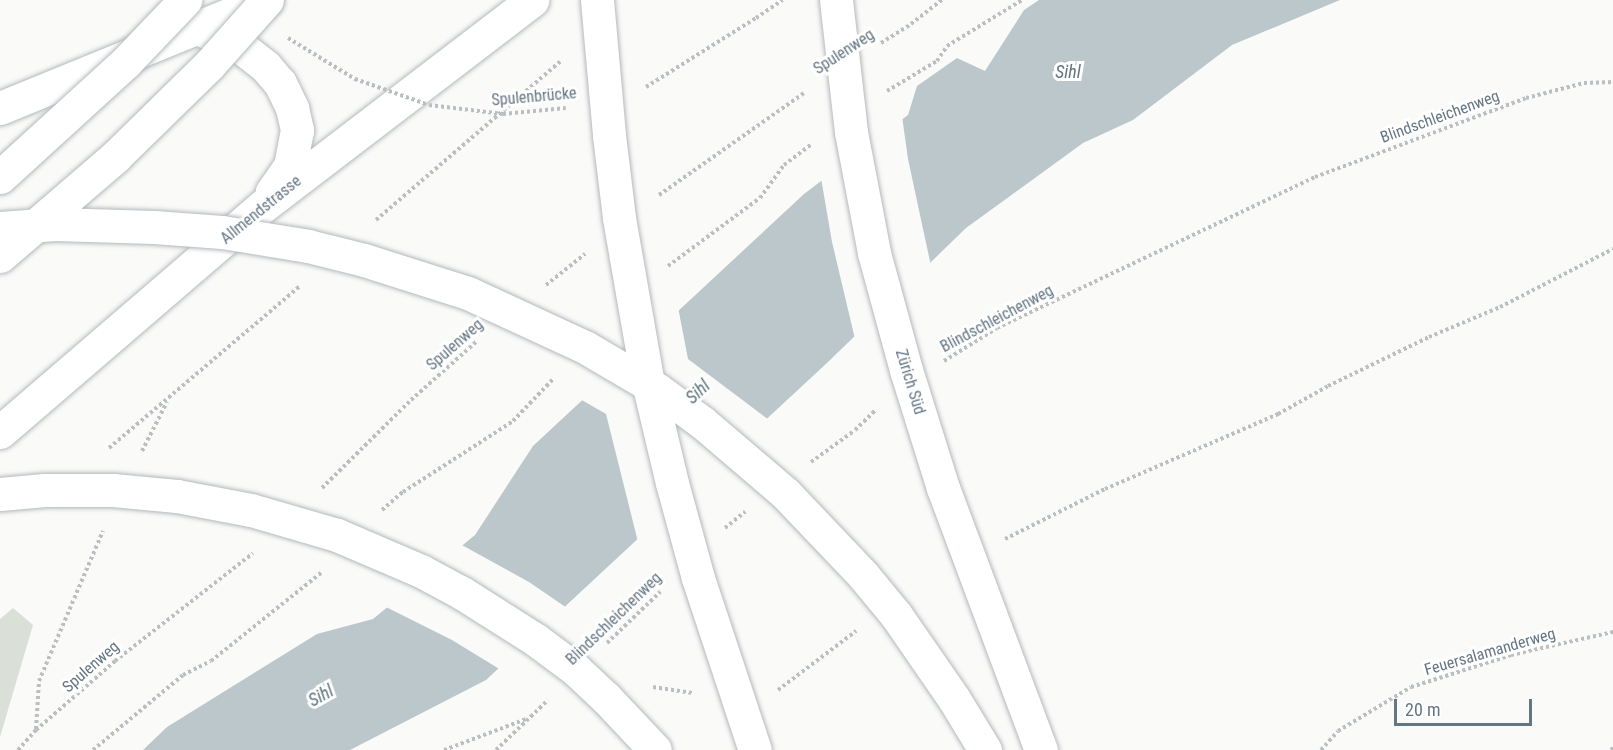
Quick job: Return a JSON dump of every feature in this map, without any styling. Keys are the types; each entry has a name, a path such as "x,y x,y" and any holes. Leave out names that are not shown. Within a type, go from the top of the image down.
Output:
{"main road":[{"path":"0,108 191,15 265,0"},
{"path":"0,256 115,157 209,65 265,0"},
{"name":"Allmendstrasse","path":"0,432 263,206 532,0"},
{"path":"597,0 619,218 647,378 698,578 755,750"},
{"name":"Zürich Süd","path":"836,0 851,132 874,253 903,360 944,488 1041,750"},
{"path":"0,177 126,62 191,15"},
{"path":"191,15 237,44 266,67 280,83 292,108 297,130 290,166 263,206"},
{"path":"0,228 55,224 154,227 222,232 308,246 364,260 468,293 585,347 658,390 703,423 785,493 817,525 896,615 954,699 985,750"},
{"path":"0,494 45,490 113,490 177,496 251,510 338,535 421,571 462,593 536,640 606,698 655,750"}],"path":[{"path":"644,87 783,0"},
{"name":"Spulenweg","path":"873,48 911,24 942,0"},
{"name":"Spulenbrücke","path":"286,36 355,79 429,105 503,114 568,108"},
{"name":"Blindschleichenweg","path":"941,362 998,328 1315,177 1526,98 1584,83 1613,82"},
{"name":"Spulenweg","path":"656,198 683,176 805,92"},
{"path":"537,292 592,249"},
{"path":"1004,540 1105,489 1278,414 1328,386 1429,337 1500,308 1613,249"},
{"name":"Spulenweg","path":"314,496 411,400 483,336"},
{"path":"138,459 168,400"},
{"path":"802,469 855,430 879,408"},
{"path":"718,536 751,507"},
{"path":"36,730 39,681 103,530"},
{"name":"Spulenweg","path":"18,750 36,730 115,661 255,551"},
{"name":"Blindschleichenweg","path":"600,649 668,584"},
{"path":"776,691 864,626"},
{"name":"Feuersalamanderweg","path":"1321,750 1338,731 1411,687 1511,655 1613,632"},
{"path":"644,685 701,695"},
{"path":"496,750 552,696"},
{"path":"444,750 530,717"}],"shaded area":[{"path":"13,608 33,625 0,737 0,619"}],"water":[{"name":"Sihl","path":"1039,0 1340,0 1232,45 1133,120 1083,143 966,228 828,362 486,680 350,750 143,750 167,727 317,634 373,619 475,535 533,446 804,194 908,115 917,86 957,58 985,71 1024,10"}],"pier":[{"path":"902,116 908,159 931,266 855,339 832,242 821,178"},
{"path":"678,307 688,359 769,420 638,542 606,414 580,399"},
{"path":"460,544 529,582 567,608 501,670 452,640 384,606"}]}
